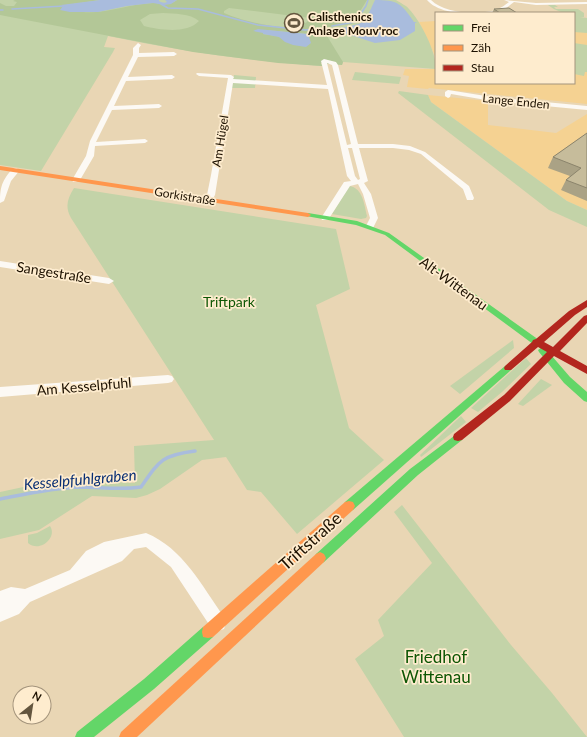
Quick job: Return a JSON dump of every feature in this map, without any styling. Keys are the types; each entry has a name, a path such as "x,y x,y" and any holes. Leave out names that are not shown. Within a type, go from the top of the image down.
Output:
{"main road":[{"name":"Gorkistraße","path":"0,168 370,226"},
{"name":"Alt-Wittenau","path":"370,226 387,234 537,343 551,355 567,380 587,398"},
{"name":"Triftstraße","path":"126,737 234,640 414,472 537,343 572,313 587,303"},
{"name":"Triftstraße","path":"82,737 143,688 402,460 470,415 507,398 587,318"},
{"name":"Alt-Wittenau","path":"551,355 586,370"},
{"path":"567,380 577,372 586,370"},
{"path":"402,460 414,472"}],"street":[{"path":"428,0 433,5 442,9 468,12"},
{"path":"506,0 512,2 537,4 587,3"},
{"path":"486,12 497,11 512,2"},
{"path":"76,180 90,156 93,144 109,108 136,55 136,48 138,45"},
{"path":"136,55 174,54"},
{"path":"325,218 347,184 358,182 364,182 364,176 334,63 324,61 351,176 358,182 367,194 374,218 370,226"},
{"path":"199,74 231,77 231,81 341,91"},
{"path":"124,79 172,77"},
{"name":"Am Hügel","path":"208,200 211,195 215,175 231,81"},
{"name":"Lange Enden","path":"448,96 448,92 587,108"},
{"path":"109,108 159,106"},
{"path":"93,144 145,141"},
{"path":"344,146 393,146 410,148 423,153 466,188 470,198"},
{"path":"0,201 7,180 16,170"},
{"name":"Sangestraße","path":"0,264 109,280"},
{"name":"Am Kesselpfuhl","path":"0,392 168,379"},
{"path":"0,614 14,609 25,597 116,556 130,543 146,540 153,543 176,562 218,623"},
{"path":"0,599 11,595 25,597"}],"shaded area":[{"path":"435,21 435,56 419,22"},
{"path":"575,22 576,25 587,28 587,104 407,87 409,76 403,75 405,69 435,69 435,84 575,84"},
{"path":"428,95 488,101 488,125 556,133 587,114 587,210 567,201 431,102"}],"green space":[{"path":"0,0 396,0 405,5 414,15 431,46 435,69 343,62 342,65 321,63 322,66 188,51 108,36 104,47 115,48 41,171 0,165"},
{"path":"100,0 66,5 83,12 100,12 144,4 168,4 177,0 367,0 352,24 322,28 343,62 342,65 321,63 322,66 278,63 193,52 0,15 0,3 6,6 14,6 17,2 13,1","holes":["229,8 310,18 304,24 295,27 269,26 242,20 224,13 224,11","150,14 182,14 195,18 199,21 188,28 165,30 144,26 140,20","266,30 308,34 310,41 263,34"]},
{"path":"548,5 555,5 558,7 554,7 556,9 578,9 584,13 584,17 580,17 587,18 587,33 575,32 575,12 560,12"},
{"path":"575,43 587,45 587,72 585,72 584,76 575,74"},
{"path":"355,72 401,77 399,84 352,80"},
{"path":"234,75 256,77 255,88 231,88"},
{"path":"399,91 428,95 431,102 567,201 587,210 587,227 549,210 398,93"},
{"path":"349,186 354,187 360,193 365,207 366,218 361,219 332,214"},
{"name":"Triftpark","path":"74,188 336,229 350,289 316,305 349,428 384,460 297,534 261,492 247,490 226,457 202,460 160,489 147,495 136,498 92,496 39,530 0,539 0,492 69,480 135,483 134,446 214,440 71,218 67,207"},
{"path":"513,340 514,348 460,394 450,386"},
{"path":"526,358 531,364 502,392 478,412 471,408"},
{"path":"541,379 552,385 523,406 518,404"},
{"path":"461,416 466,422 421,457 420,455"},
{"name":"Friedhof Wittenau","path":"402,505 511,645 587,737 404,737 355,659 384,636 378,620 432,563 394,512"},
{"path":"50,526 52,531 46,543 32,546 28,543 28,535 37,533"}],"water":[{"path":"100,0 159,0 160,2 164,3 167,2 165,0 177,0 171,4 164,5 153,3 127,6 98,12 70,12 60,10 63,6 61,5"},
{"path":"375,0 394,2 402,7 414,22 417,22 415,23 415,31 400,40 375,43 344,33 341,30 342,28 356,25 364,21"},
{"path":"258,29 308,34 311,43 306,47 293,45 285,42 279,37 253,31"}],"building":[{"path":"509,8 515,12 498,12 494,9"},
{"path":"587,133 587,188 566,180 581,168 553,157"}],"waterway":[{"path":"332,26 355,22 366,6 368,0"},
{"path":"161,4 168,8 198,9 258,25 305,30 316,29"},
{"path":"12,9 64,6"},
{"name":"Kesselpfuhlgraben","path":"0,499 79,487 141,487 152,471 162,461 168,457 195,451"}],"traffic: fast":[{"path":"308,215 357,223 387,234 536,342"},
{"path":"542,350 567,380 587,398"},
{"path":"349,506 508,368"},
{"path":"320,558 414,472 458,437"},
{"path":"82,737 149,684 208,632"}],"traffic: slow":[{"path":"0,168 308,215"},
{"path":"208,632 349,506"},
{"path":"126,737 320,558"}],"traffic: jam":[{"path":"508,368 572,313 587,303"},
{"path":"458,437 507,398 587,318"},
{"path":"536,342 587,370"}],"place":[{"name":"Calisthenics Anlage Mouv'roc","path":"294,23"}]}
